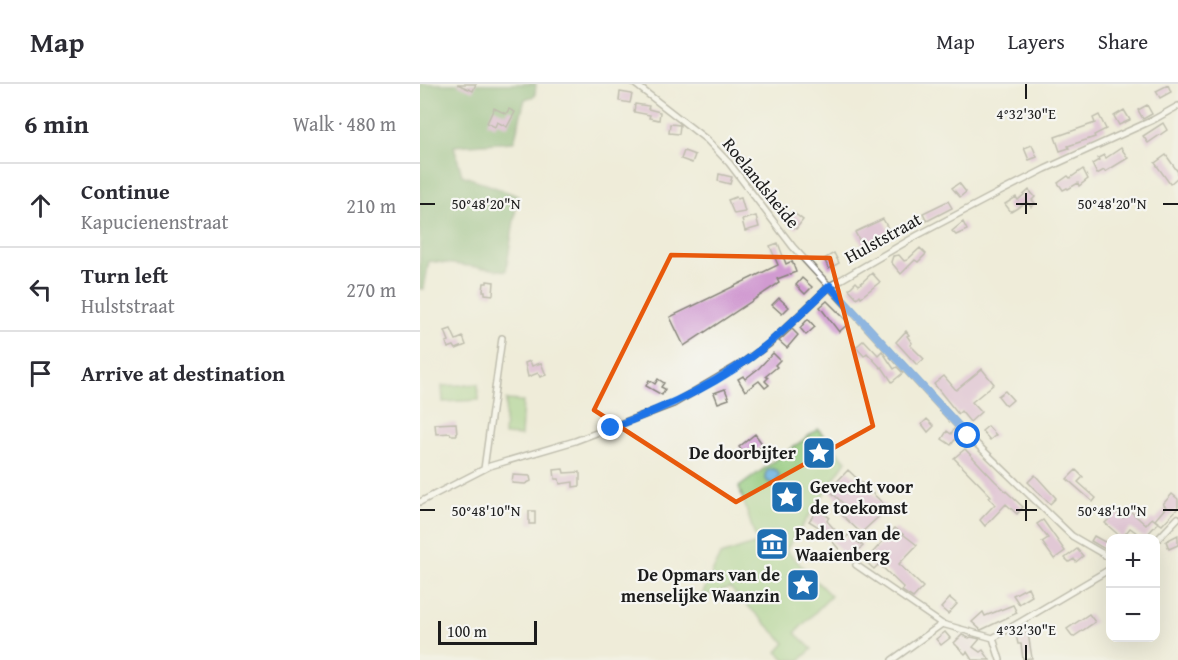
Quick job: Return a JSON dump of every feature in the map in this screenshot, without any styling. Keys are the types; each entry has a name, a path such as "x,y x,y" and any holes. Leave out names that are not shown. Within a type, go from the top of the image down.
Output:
{"street":[{"name":"Roelandsheide","path":"635,84 707,140 729,163 793,247 959,427 1071,536 1106,556"},
{"name":"Hulststraat","path":"420,502 484,469 575,441 681,400 741,364 769,344 830,286 918,235 996,194 1178,106"},
{"path":"484,469 502,338"},
{"path":"1160,536 1178,518"},
{"path":"856,565 942,624 993,638 1106,572"},
{"path":"892,660 942,624"},
{"path":"993,638 1000,660"}],"highlighted area":[{"path":"671,255 830,258 873,426 736,502 594,410"}],"green space":[{"path":"420,84 536,84 535,96 525,99 514,142 454,146 462,175 518,196 506,271 429,261 424,289 420,289"},
{"path":"478,384 479,400 443,402 442,386"},
{"path":"506,400 523,401 521,436 504,435"},
{"name":"Paden van de Waaienberg","path":"818,429 846,461 786,550 831,596 795,633 812,649 800,660 786,660 777,652 785,643 730,588 701,597 720,555 757,543 739,487"}],"water":[{"path":"772,469 777,471 779,476 777,481 772,483 767,481 765,476 767,471"},
{"path":"773,533 779,535 781,541 779,547 773,549 767,547 765,541 767,535"}],"building":[{"path":"457,84 476,84 473,91"},
{"path":"1168,85 1171,92 1160,98 1156,91"},
{"path":"620,92 632,94 630,103 619,101"},
{"path":"635,104 649,106 648,109 660,112 659,120 649,118 650,115 634,112"},
{"path":"1147,105 1152,114 1143,119 1138,110"},
{"path":"494,108 506,114 509,109 515,112 507,127 497,122 495,127 487,123"},
{"path":"1124,110 1130,120 1119,125 1114,116"},
{"path":"1099,115 1106,129 1094,135 1095,137 1060,151 1055,137 1095,123 1093,118"},
{"path":"1163,123 1167,130 1148,143 1143,136"},
{"path":"670,124 680,125 679,134 669,133"},
{"path":"1032,145 1037,157 1029,160 1024,148"},
{"path":"1121,148 1128,158 1105,172 1104,170 1097,174 1092,164 1099,160 1098,158 1104,155 1106,158"},
{"path":"684,151 695,155 692,163 681,159"},
{"path":"1166,155 1178,172 1178,177 1170,184 1155,163"},
{"path":"1083,169 1088,179 1079,186 1078,183 1063,190 1058,183"},
{"path":"719,174 732,177 730,184 718,181"},
{"path":"959,183 966,192 960,197 952,188"},
{"path":"1029,190 1035,197 1032,200 1035,203 1031,207 1027,202 1011,212 1005,204 1016,197 1018,200"},
{"path":"741,198 745,212 734,214 728,200"},
{"path":"948,201 952,208 927,221 923,213"},
{"path":"794,213 803,220 796,229 787,221"},
{"path":"756,216 759,227 745,231 742,220"},
{"path":"883,219 891,234 864,249 855,232"},
{"path":"963,222 967,230 956,235 952,231"},
{"path":"778,243 786,264 792,261 796,272 777,279 779,283 684,346 670,317 778,265 770,246"},
{"path":"920,248 926,254 918,262 915,260 901,274 891,262 893,256 899,255 904,261 907,260"},
{"path":"834,253 839,263 829,269 824,259"},
{"path":"872,273 880,282 857,298 849,289 856,282 859,285"},
{"path":"802,278 812,287 805,294 796,285"},
{"path":"494,282 493,295 485,294 483,291 484,283"},
{"path":"779,298 789,307 782,314 772,305"},
{"path":"827,301 849,323 839,332 820,307"},
{"path":"808,319 815,327 806,335 800,328"},
{"path":"451,329 456,340 463,337 466,345 456,349 454,346 448,348 446,342 449,341 445,331"},
{"path":"792,329 798,335 787,348 779,341"},
{"path":"906,331 912,343 910,345 924,359 917,365 896,342"},
{"path":"864,340 878,355 882,351 894,369 897,367 903,373 892,382 882,367 867,353 864,356 856,347"},
{"path":"773,353 780,360 775,365 777,367 766,376 768,378 765,381 769,385 765,388 759,381 745,391 738,379 743,376 745,379"},
{"path":"530,361 532,366 541,363 546,375 540,377 538,373 528,377 525,363"},
{"path":"982,369 994,384 972,402 981,412 970,422 961,411 958,414 934,384 944,376 956,390"},
{"path":"658,379 664,383 661,387 665,389 662,395 646,386 649,380 655,384"},
{"path":"725,389 729,399 718,403 714,393"},
{"path":"1005,391 1013,400 1006,406 998,396"},
{"path":"927,419 934,426 928,432 922,424"},
{"path":"456,423 457,435 436,434 435,424"},
{"path":"988,426 996,435 990,440 982,431"},
{"path":"954,429 959,434 951,445 942,439 947,431 951,434"},
{"path":"755,434 763,445 746,457 739,447"},
{"path":"965,449 1023,507 1017,514 1006,504 985,526 980,520 995,504 989,498 991,496 954,458"},
{"path":"563,469 564,473 580,472 580,486 573,487 573,482 560,484 559,479 555,479 554,470"},
{"path":"848,470 888,508 861,533 842,515 848,508 829,490"},
{"path":"1076,470 1083,477 1078,482 1096,498 1093,502 1067,479"},
{"path":"513,475 530,476 531,481 525,484 512,483"},
{"path":"1035,475 1056,498 1050,504 1028,482"},
{"path":"1172,494 1178,499 1178,508 1162,525 1155,520 1166,507 1163,504"},
{"path":"818,510 829,517 827,521 844,540 848,535 863,546 848,560 822,529 809,521"},
{"path":"529,511 535,511 535,524 529,524"},
{"path":"1130,511 1146,525 1152,518 1158,523 1148,534 1138,534 1130,528 1125,534 1117,534 1105,523 1116,512 1123,518"},
{"path":"1043,520 1065,551 1054,559 1042,542 1048,538 1037,524"},
{"path":"895,528 917,545 899,564 923,587 913,598 902,591 904,588 879,564 874,569 865,561"},
{"path":"1178,535 1178,545 1169,549 1166,541"},
{"path":"1094,536 1106,543 1106,550 1091,541"},
{"path":"1077,549 1083,556 1076,562 1074,559 1069,562 1065,558"},
{"path":"805,574 815,584 802,598 791,588"},
{"path":"1028,587 1032,596 1019,604 1013,595"},
{"path":"950,598 957,604 948,614 941,608"},
{"path":"1013,605 1017,613 981,630 972,622 983,612 985,616"},
{"path":"1089,614 1095,622 1073,637 1067,629"},
{"path":"945,632 950,638 941,645 936,639"},
{"path":"1028,633 1032,658 1023,659 1021,644 1018,644 1016,635"},
{"path":"962,635 980,639 973,647 980,652 983,650 990,660 972,660 967,652 965,654 954,643"}],"place":[{"name":"De doorbijter","path":"819,453"},
{"name":"Gevecht voor de toekomst","path":"787,497"},
{"name":"Paden van de Waaienberg","path":"772,544"},
{"name":"De Opmars van de menselijke Waanzin","path":"803,585"}],"route":[{"path":"611,428 673,404 741,364 769,344 830,286 968,436"}]}
